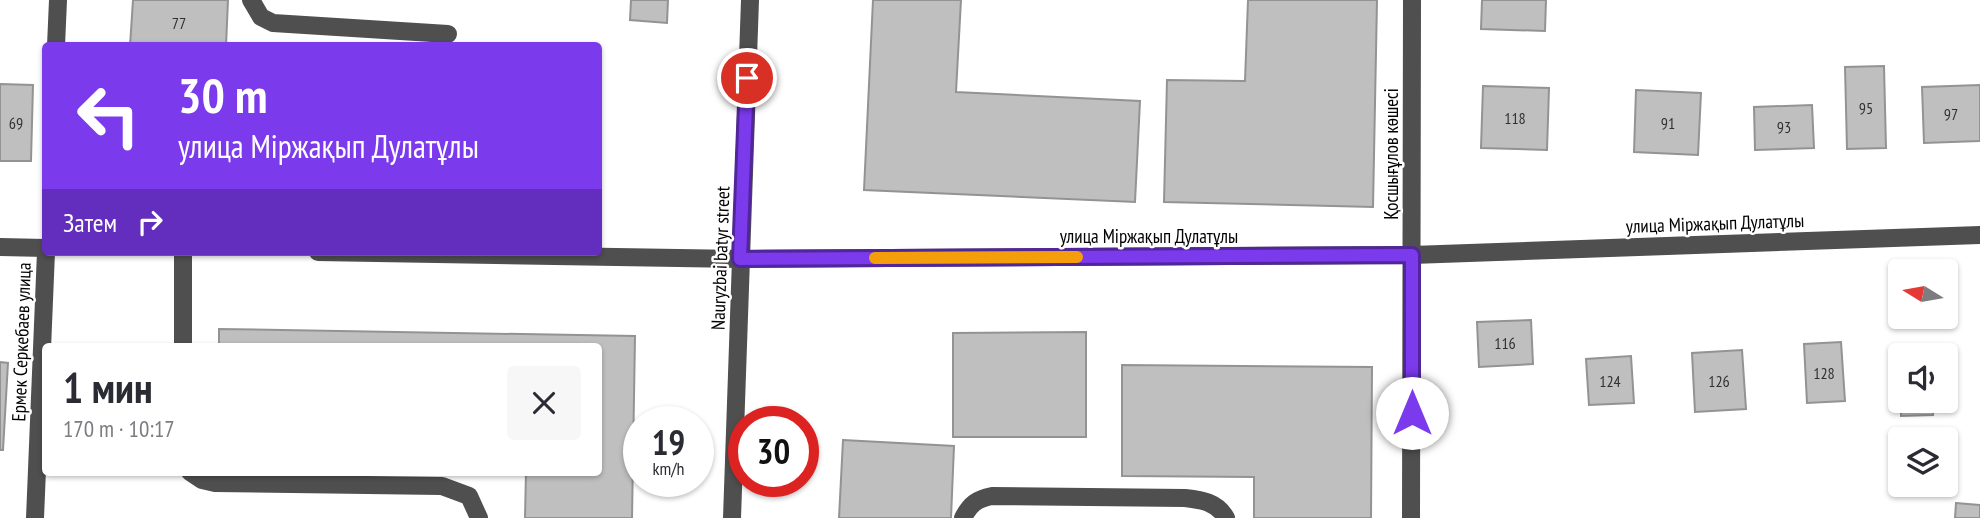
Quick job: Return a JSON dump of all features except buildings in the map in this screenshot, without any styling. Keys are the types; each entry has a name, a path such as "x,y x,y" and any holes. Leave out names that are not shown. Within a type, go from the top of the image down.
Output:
{"street":[{"path":"56,42 58,0"},
{"path":"251,0 261,17 273,23 448,34"},
{"name":"Nauryzbai batyr street","path":"732,518 750,0"},
{"name":"Қосшығұлов көшесі","path":"1411,518 1412,0"},
{"name":"улица Міржақып Дулатұлы","path":"559,256 740,259 1412,255 1980,234"},
{"path":"0,247 42,250"},
{"name":"Ермек Серкебаев улица","path":"42,343 46,256"},
{"path":"183,256 183,343"},
{"name":"Ермек Серкебаев улица","path":"35,518 42,347"},
{"path":"196,476 215,483 442,486 469,496 479,518"},
{"path":"963,518 970,506 980,499 992,496 1185,498 1205,500 1222,510 1226,518"}],"slow traffic":[{"path":"875,258 1077,257"}],"route":[{"path":"747,78 740,259 1412,255 1412,413"}]}
